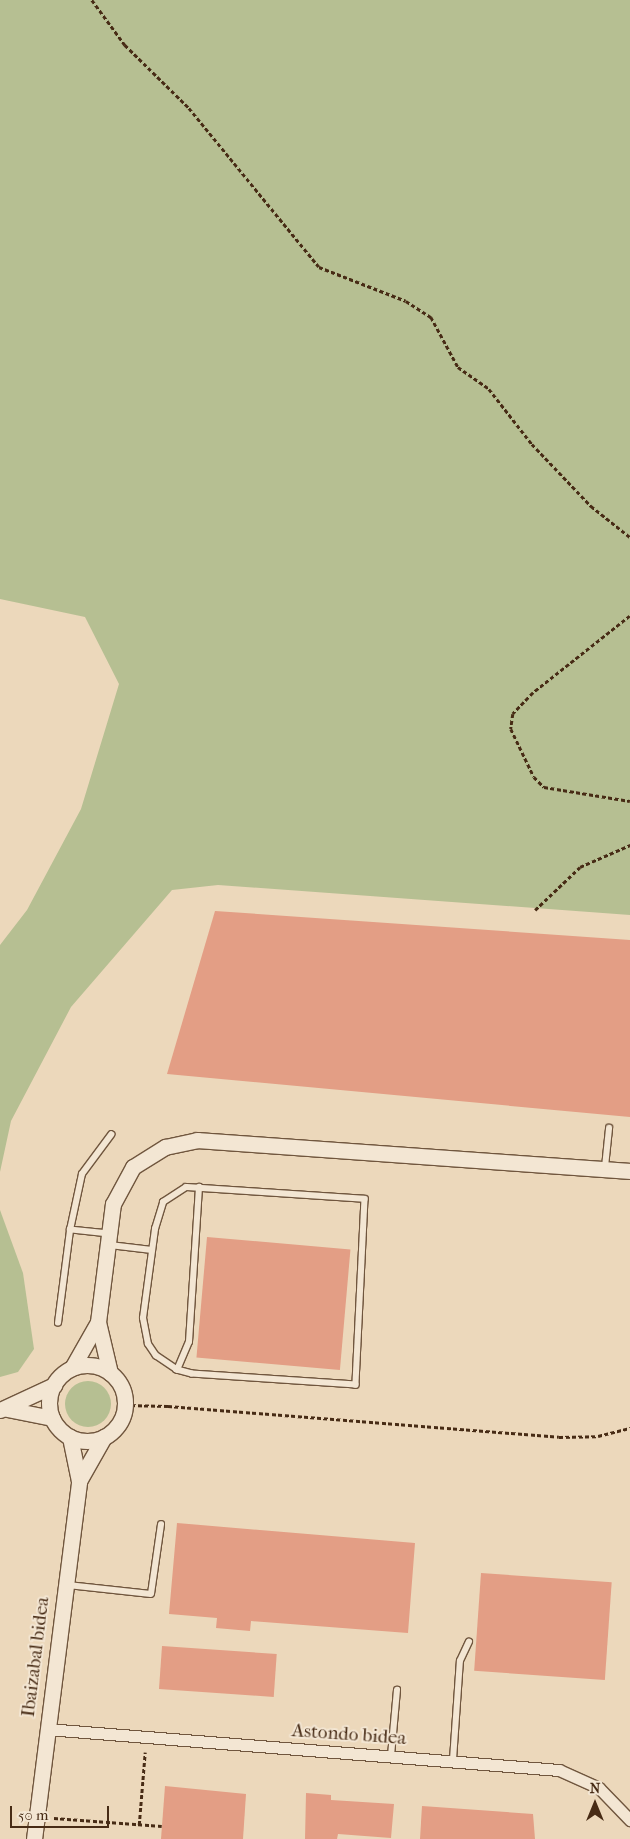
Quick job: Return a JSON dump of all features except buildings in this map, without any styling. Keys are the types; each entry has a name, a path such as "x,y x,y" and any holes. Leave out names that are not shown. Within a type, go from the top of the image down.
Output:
{"street":[{"path":"110,1373 98,1322 113,1204 133,1168 165,1146 197,1140 630,1171"},
{"path":"4,1410 54,1385 72,1368 98,1322"},
{"path":"54,1385 49,1402 52,1418 70,1437 86,1441 104,1437 117,1426 125,1405 121,1385 110,1373 96,1366 72,1368"},
{"path":"4,1410 52,1418"},
{"name":"Ibaizabal bidea","path":"34,1839 79,1481 70,1437"},
{"name":"Ibaizabal bidea","path":"79,1481 104,1437"},
{"name":"Astondo bidea","path":"47,1729 532,1767 574,1775 599,1788 630,1820"}],"lane":[{"path":"605,1170 609,1128"},
{"path":"58,1324 70,1230 82,1174 111,1135"},
{"path":"186,1187 365,1198 356,1385 192,1374 177,1370 156,1356 145,1331 143,1318 152,1250 158,1212 163,1202 186,1187"},
{"path":"177,1370 189,1342 199,1187"},
{"path":"70,1230 152,1250"},
{"path":"66,1585 151,1594 161,1525"},
{"path":"454,1760 460,1661 469,1642"},
{"path":"391,1756 397,1690"}],"path":[{"path":"92,0 125,45 189,108 319,267 406,301 431,317 458,367 489,389 532,444 591,506 630,537"},
{"path":"630,616 533,693 513,714 511,729 534,777 544,787 630,801"},
{"path":"535,910 580,867 630,845"},
{"path":"125,1405 227,1410 559,1437 598,1436 630,1428"},
{"path":"139,1825 145,1752"},
{"path":"54,1818 162,1826"}],"green space":[{"path":"0,0 630,0 630,915 218,885 172,890 71,1007 11,1121 0,1172 0,945 27,910 81,809 119,684 85,617 0,599"},
{"path":"0,1210 23,1273 34,1349 18,1372 0,1377"},
{"path":"93,1381 105,1387 110,1395 110,1413 105,1421 97,1426 83,1427 71,1421 66,1413 65,1399 71,1387 79,1382"}]}
